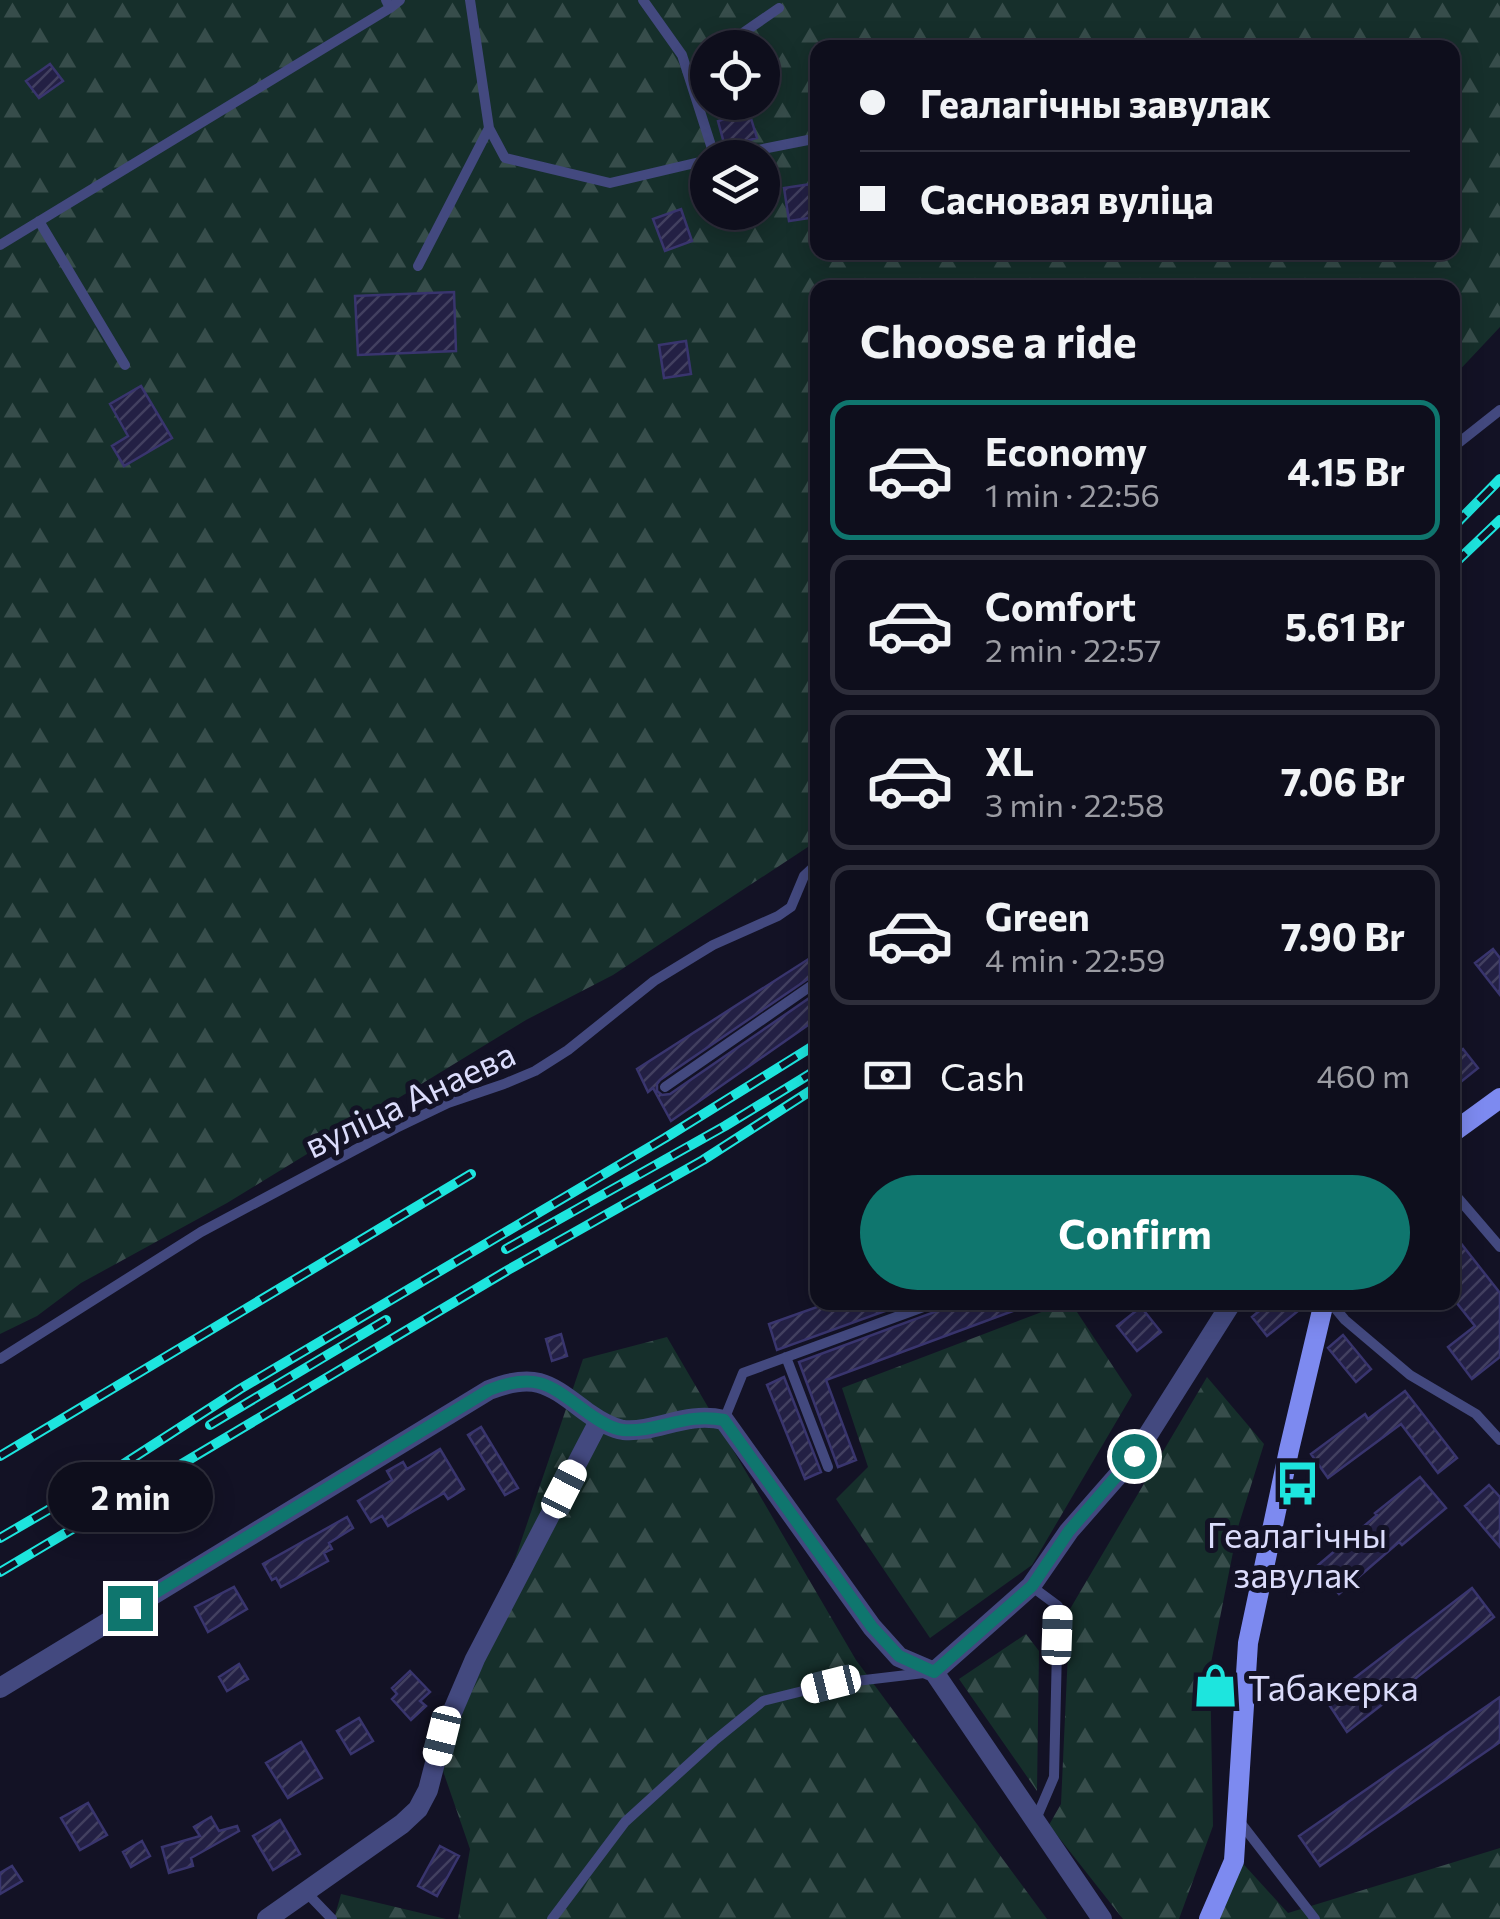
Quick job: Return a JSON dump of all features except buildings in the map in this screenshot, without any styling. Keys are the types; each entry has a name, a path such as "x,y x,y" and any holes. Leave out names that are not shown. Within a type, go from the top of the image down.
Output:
{"street":[{"path":"1460,1127 1500,1098"},
{"path":"934,1672 1032,1586 1069,1531 1134,1456 1227,1310"},
{"path":"1208,1919 1234,1861 1248,1643 1289,1450 1325,1310"},
{"path":"0,1688 489,1390 512,1381 551,1386 599,1421 622,1430 706,1416 724,1420 872,1627 899,1656 934,1672 1102,1919"},
{"path":"267,1919 418,1810 428,1790 442,1736 476,1659 599,1421"}],"lane":[{"path":"0,244 400,0"},
{"path":"470,0 489,128 505,158 610,183 690,164"},
{"path":"643,0 682,55 711,140"},
{"path":"747,30 779,8"},
{"path":"686,71 690,68"},
{"path":"418,266 489,128"},
{"path":"780,146 810,140"},
{"path":"39,221 125,364"},
{"path":"1460,442 1500,410"},
{"name":"вуліца Анаева","path":"0,1359 201,1232 396,1128 448,1103 535,1071 568,1050 654,980 713,944 778,916 790,907 810,870"},
{"path":"665,1088 810,988"},
{"path":"1460,1200 1500,1247"},
{"path":"724,1420 743,1373 915,1310"},
{"path":"1335,1310 1410,1375 1476,1414 1500,1440"},
{"path":"786,1357 828,1467"},
{"path":"1032,1586 1058,1606 1054,1777 1035,1820"},
{"path":"552,1919 625,1822 763,1701 831,1684 934,1672"},
{"path":"1236,1817 1314,1919"},
{"path":"306,1892 332,1919"}],"green space":[{"path":"0,0 1500,0 1500,327 1460,370 1460,280 810,280 810,846 613,975 526,1020 227,1203 81,1283 37,1316 0,1334"},
{"path":"1047,1310 1076,1310 1132,1395 1032,1565 930,1638 836,1499 868,1467 842,1388"},
{"path":"667,1337 856,1660 1047,1919 458,1919 470,1849 443,1771 583,1359"},
{"path":"1207,1377 1264,1444 1238,1527 1210,1668 1213,1826 1179,1919 1123,1919 1049,1825 1061,1804 1070,1609"},
{"path":"1026,1634 1039,1651 1037,1791 959,1679"},
{"path":"1226,1845 1288,1913 1500,1848 1500,1919 1204,1919 1221,1883"},
{"path":"341,1894 446,1919 334,1919"}],"railway":[{"path":"1460,520 1500,479"},
{"path":"1460,558 1500,520"},
{"path":"0,1538 240,1389 810,1048"},
{"path":"506,1249 810,1074"},
{"path":"0,1572 508,1270 703,1160 810,1091"},
{"path":"0,1456 471,1174"},
{"path":"210,1425 386,1320"}],"place":[{"name":"Геалагічны завулак","path":"1297,1483"},
{"name":"Табакерка","path":"1215,1686"}],"route":[{"path":"130,1608 489,1390 512,1381 533,1382 551,1386 599,1421 622,1430 706,1416 724,1420 872,1627 899,1656 934,1672 1032,1586 1069,1531 1134,1456"}]}
